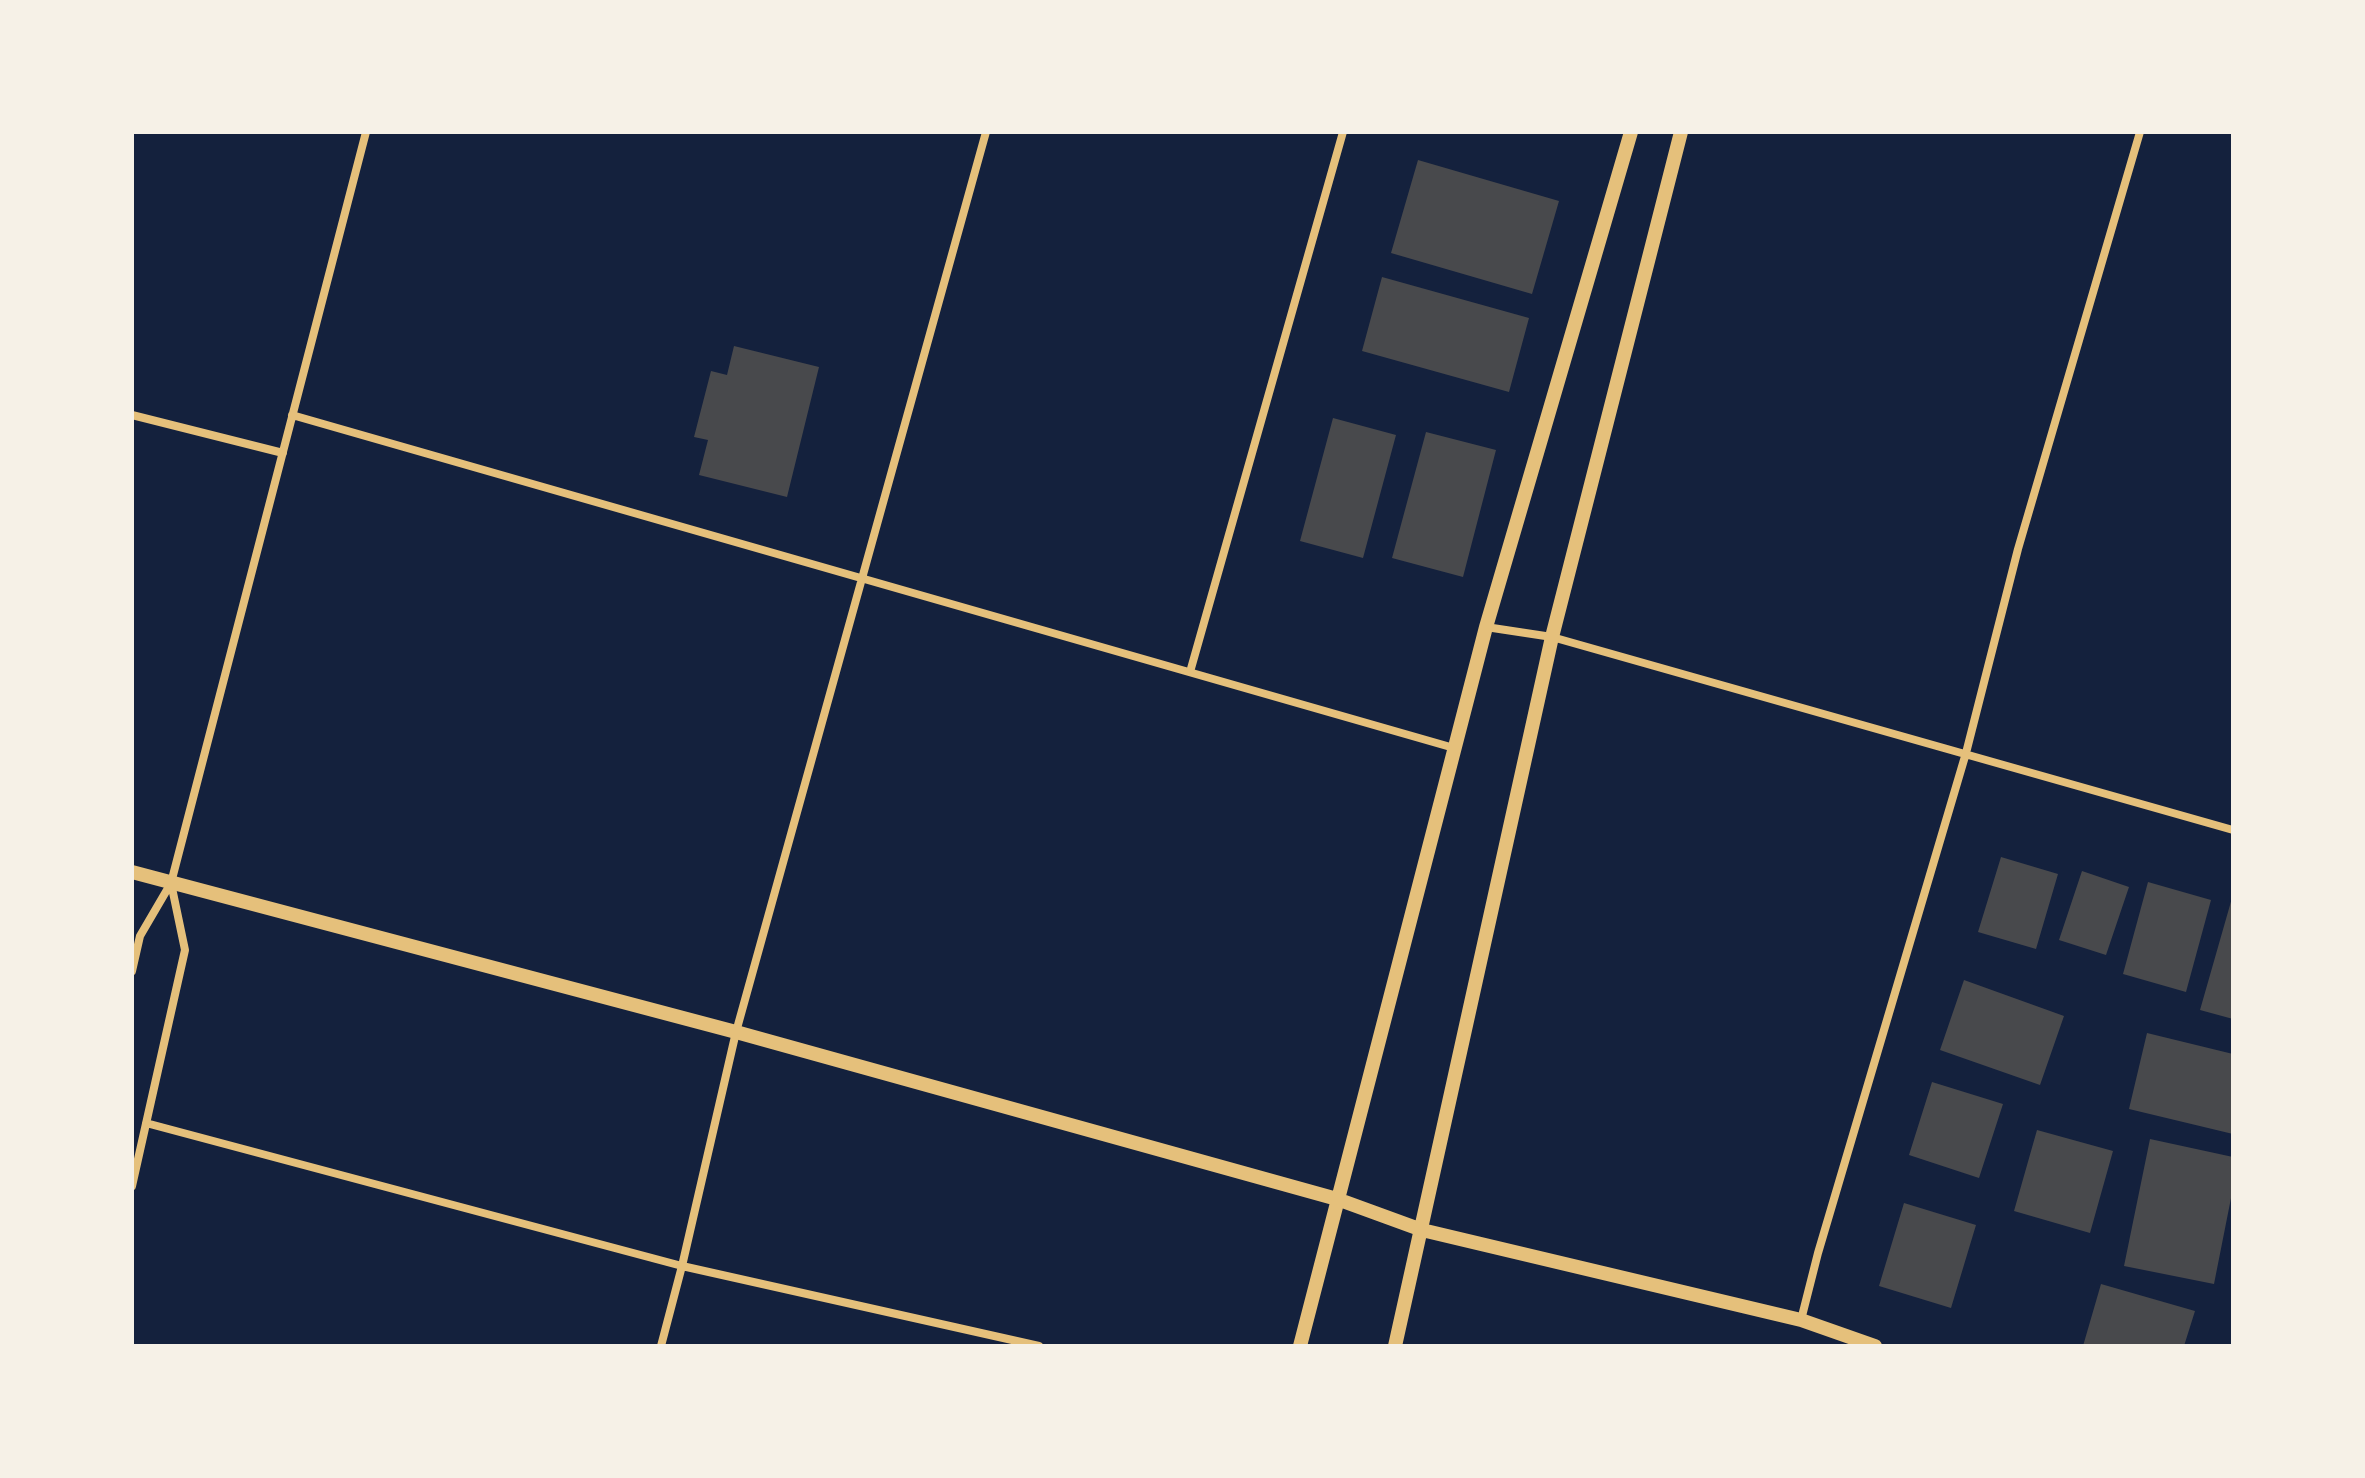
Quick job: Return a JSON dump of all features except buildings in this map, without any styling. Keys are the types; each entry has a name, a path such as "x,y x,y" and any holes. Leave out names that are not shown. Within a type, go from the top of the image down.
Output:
{"street":[{"path":"132,971 140,936 171,883 366,132"},
{"path":"661,1346 736,1032 986,132"},
{"path":"1190,672 1343,132"},
{"path":"1300,1346 1486,627 1631,132"},
{"path":"1395,1346 1552,637 1681,132"},
{"path":"1801,1320 1822,1238 1966,753 2018,549 2140,132"},
{"path":"132,415 283,453"},
{"path":"292,415 1454,748"},
{"path":"1486,627 1552,637 2233,830"},
{"path":"132,872 736,1032 1337,1199 1422,1230 1801,1320 1875,1346"},
{"path":"132,1186 185,950 171,883"},
{"path":"146,1123 682,1266 1039,1346"}]}
